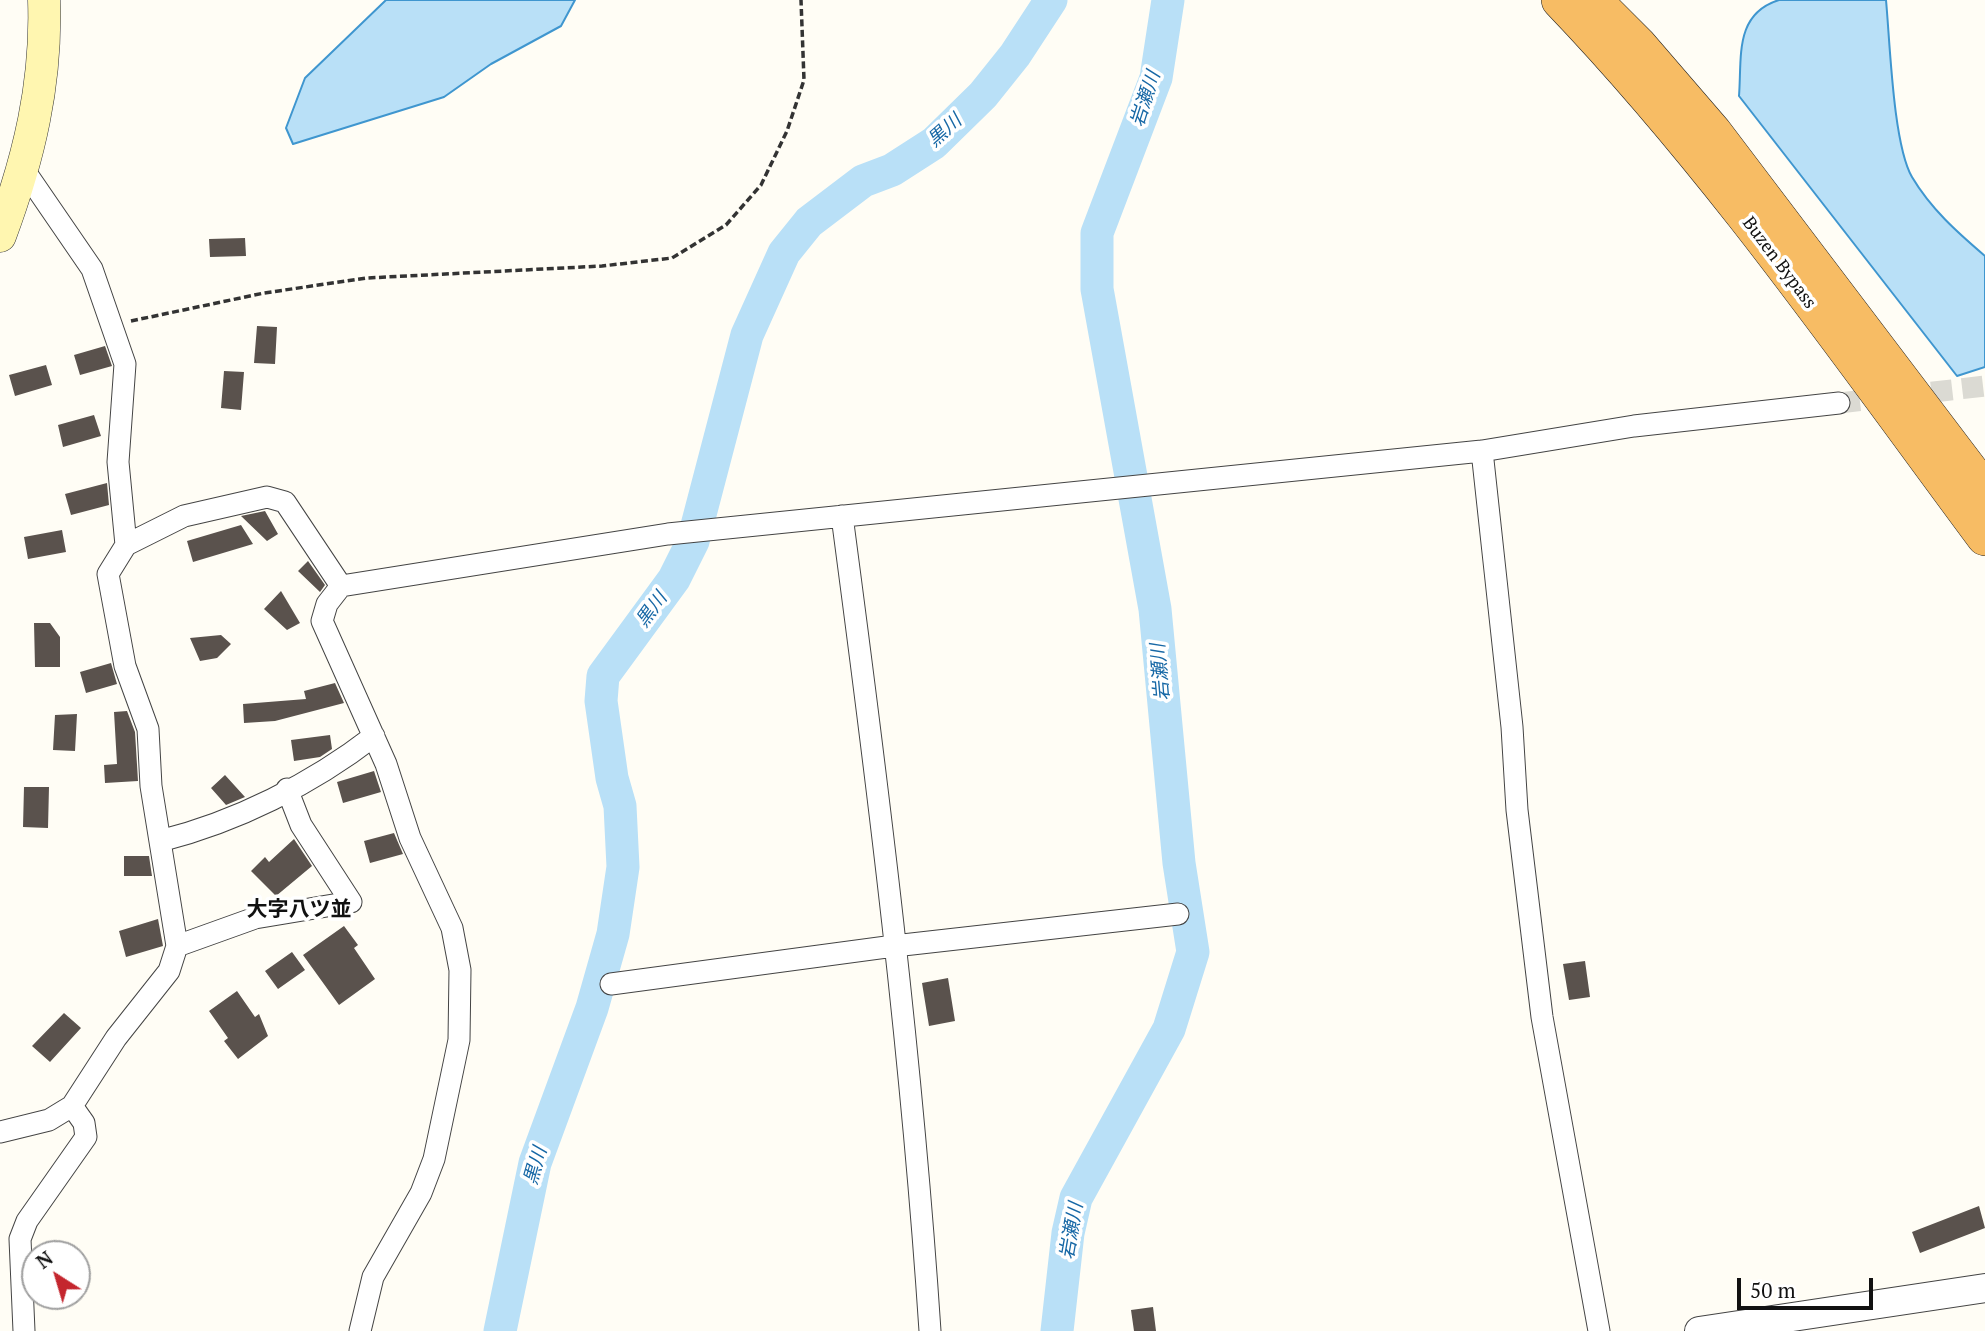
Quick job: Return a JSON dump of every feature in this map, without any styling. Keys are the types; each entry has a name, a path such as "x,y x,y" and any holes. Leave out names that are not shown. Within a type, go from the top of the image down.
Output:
{"highway":[{"name":"Buzen Bypass","path":"1560,0 1617,60 1693,148 1985,537"},
{"name":"Buzen Bypass","path":"1592,0 1638,45 1713,132 1985,491"}],"main road":[{"path":"0,236 39,104 45,37 44,0"}],"street":[{"path":"22,167 92,269 125,364 118,462 126,545"},
{"path":"359,1331 373,1277 421,1193 434,1159 459,1040 460,970 452,928 410,838 374,736 322,621 327,604 341,586 668,534 1482,451 1634,426 1839,403"},
{"path":"1482,451 1512,727 1517,810 1542,1017 1598,1331"},
{"path":"0,1132 49,1119 72,1106 116,1038 169,971 177,946 151,786 148,729 125,666 108,574 126,545 184,516 267,496 285,502 341,586"},
{"path":"842,516 866,694 919,1171 930,1331"},
{"path":"160,841 211,828 340,762 374,736"},
{"path":"177,946 255,918 351,901 301,825 287,789"},
{"path":"611,984 894,946 1178,914"},
{"path":"24,1331 20,1239 27,1222 86,1137 84,1123 72,1106"},
{"path":"1699,1331 1985,1288"}],"path":[{"path":"112,325 264,293 368,278 603,266 672,258 726,225 761,185 787,131 803,80 801,0"}],"water":[{"path":"386,0 575,0 561,26 491,64 444,97 293,144 286,128 305,78"},
{"path":"1779,0 1886,0 1896,118 1906,162 1919,189 1936,210 1985,256 1985,367 1957,376 1739,96 1741,52 1747,26 1754,15"}],"building":[{"path":"245,238 246,256 210,257 209,239"},
{"path":"257,326 277,327 275,364 254,363"},
{"path":"105,346 112,366 80,375 74,355"},
{"path":"46,365 52,385 15,396 9,375"},
{"path":"224,371 244,372 241,410 221,408"},
{"path":"94,415 101,436 63,447 58,425"},
{"path":"107,483 109,505 71,515 65,494"},
{"path":"265,511 278,534 267,541 241,516"},
{"path":"241,525 253,544 193,562 187,541"},
{"path":"62,530 66,552 28,559 24,537"},
{"path":"308,561 325,585 320,592 298,571"},
{"path":"281,591 300,623 287,630 264,609"},
{"path":"34,623 50,623 60,637 60,667 35,667"},
{"path":"221,635 231,644 217,658 200,661 190,638"},
{"path":"111,663 117,684 86,693 80,672"},
{"path":"335,683 344,703 275,721 244,723 243,704 306,699 304,691"},
{"path":"127,711 135,732 138,781 105,783 104,765 117,764 114,712"},
{"path":"77,714 75,751 53,750 55,715"},
{"path":"330,735 332,749 320,757 294,761 291,740"},
{"path":"374,771 381,792 343,803 337,782"},
{"path":"225,775 245,797 226,805 211,788"},
{"path":"24,787 49,787 48,828 23,827"},
{"path":"394,833 403,854 370,863 364,841"},
{"path":"294,839 312,866 276,896 251,871 265,857 269,862"},
{"path":"124,856 149,856 152,876 124,876"},
{"path":"158,919 163,946 126,957 119,931"},
{"path":"344,926 358,945 354,948 375,979 339,1005 303,955"},
{"path":"292,952 305,970 278,989 265,971"},
{"path":"1585,961 1590,997 1569,1000 1563,964"},
{"path":"948,978 955,1021 929,1026 922,983"},
{"path":"237,991 255,1017 259,1014 268,1036 238,1059 224,1041 228,1038 209,1011"},
{"path":"64,1013 81,1028 50,1062 32,1046"},
{"path":"1979,1206 1985,1228 1920,1253 1912,1232"},
{"path":"1153,1307 1156,1331 1134,1331 1131,1310"}],"waterway":[{"name":"黒川","path":"500,1331 535,1163 592,1008 613,934 623,867 620,806 612,778 601,701 603,676 674,579 693,541 747,335 784,253 809,222 863,181 892,170 934,143 983,95 1015,55 1051,0"},
{"name":"岩瀬川","path":"1057,1331 1068,1233 1076,1198 1169,1029 1193,952 1179,863 1155,609 1097,289 1097,233 1156,78 1168,0"}],"tunnel":[{"path":"1839,403 1985,386"}],"district":[{"name":"大字八ツ並","path":"299,910"}]}
